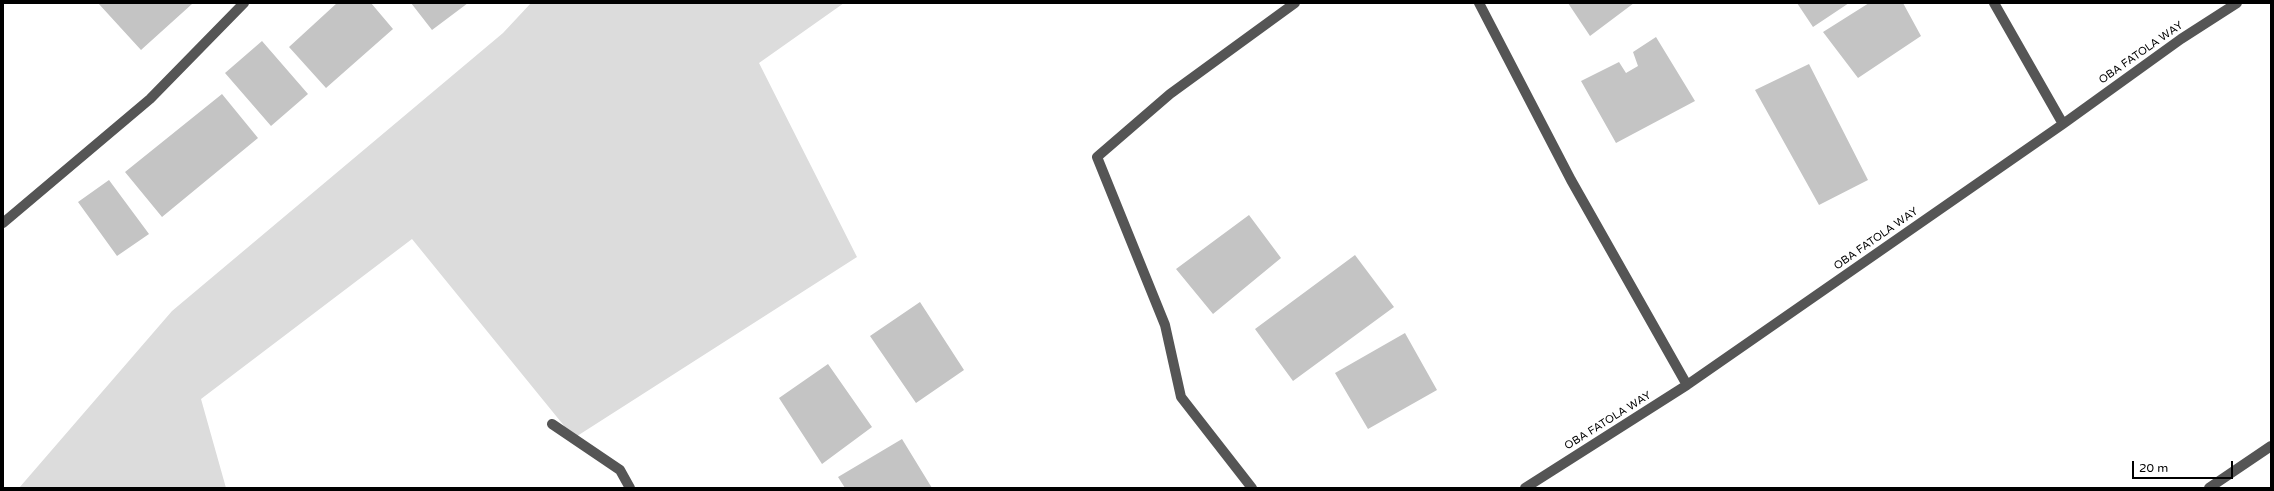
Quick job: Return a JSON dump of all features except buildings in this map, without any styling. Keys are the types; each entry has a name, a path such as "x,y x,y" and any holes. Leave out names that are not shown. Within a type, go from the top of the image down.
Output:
{"street":[{"path":"3,223 150,99 244,3"},
{"path":"1252,488 1181,396 1165,326 1097,157 1170,94 1294,3"},
{"path":"1479,3 1571,180 1687,385"},
{"path":"1994,3 2063,124"},
{"name":"OBA FATOLA WAY","path":"1525,488 1687,385 2063,124 2181,39 2236,3"},
{"path":"552,424 620,470 630,488"},
{"path":"2209,488 2271,446"}],"shaded area":[{"path":"531,3 844,3 759,63 857,257 574,438 412,239 201,399 226,488 19,488 172,311 503,33"}]}
